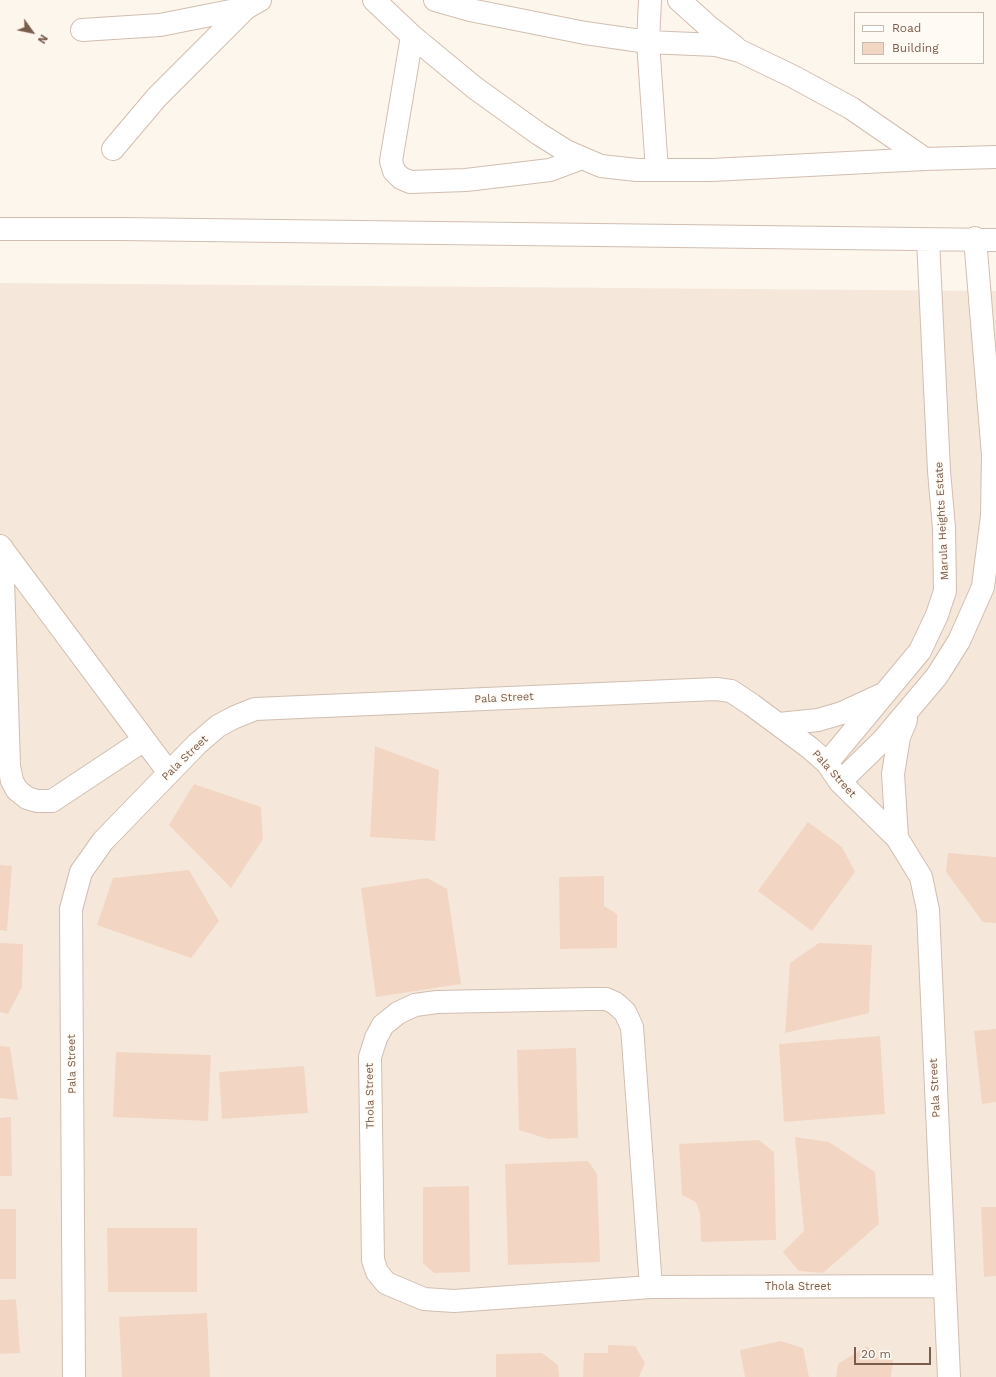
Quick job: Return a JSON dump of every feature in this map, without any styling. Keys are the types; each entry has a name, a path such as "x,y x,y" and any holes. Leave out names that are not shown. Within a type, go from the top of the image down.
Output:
{"street":[{"path":"374,0 412,36 475,88 539,134 582,158 601,166 622,169 712,170 925,158 996,157"},
{"path":"435,0 470,10 585,33 648,42 716,45 740,52 794,77 852,108 925,158"},
{"path":"650,0 648,42 657,170"},
{"path":"679,0 708,27 740,52"},
{"path":"82,30 160,25 253,4"},
{"path":"113,149 157,97 253,4"},
{"path":"412,36 391,161 394,171 401,178 410,182 466,180 550,170 582,158"},
{"path":"0,229 121,229 928,240 986,239 993,455 992,516 982,587 959,641 937,676 883,740 840,782"},
{"name":"Marula Heights Estate","path":"827,763 920,651 937,616 945,591 944,528 939,471 928,240"},
{"path":"1,547 9,766 12,781 17,790 27,798 37,801 52,801 144,740"},
{"path":"1,547 169,772"},
{"name":"Pala Street","path":"74,1377 71,909 81,872 102,841 169,772 218,726 235,717 255,710 716,689 731,691 779,724 827,763 840,782 897,838 921,877 928,910 944,1286 950,1377"},
{"path":"779,724 818,720 842,713 886,692"},
{"path":"897,838 892,774 899,737 912,706"},
{"name":"Thola Street","path":"651,1288 632,1027 625,1012 615,1003 606,999 437,1002 415,1005 398,1013 383,1025 376,1038 370,1057 372,1260 377,1272 386,1283 424,1299 454,1301 651,1288 944,1286"}],"shaded area":[{"path":"0,283 996,291 996,1377 0,1377"}],"building":[{"path":"375,746 439,770 435,841 370,837"},
{"path":"194,784 261,807 263,839 231,888 169,825"},
{"path":"808,822 842,847 855,872 812,931 758,891"},
{"path":"948,853 996,857 996,923 983,922 946,872"},
{"path":"0,865 12,866 7,931 0,930"},
{"path":"189,870 219,921 191,958 97,925 113,878"},
{"path":"604,876 604,906 617,914 617,948 560,949 559,877"},
{"path":"427,878 447,889 461,984 376,997 361,888"},
{"path":"0,943 23,944 22,987 8,1014 0,1012"},
{"path":"819,943 872,945 869,1013 785,1033 790,963"},
{"path":"996,1029 996,1102 982,1104 974,1031"},
{"path":"880,1036 885,1114 784,1122 779,1044"},
{"path":"0,1046 10,1047 18,1100 0,1098"},
{"path":"576,1048 578,1138 548,1139 519,1130 517,1050"},
{"path":"116,1052 211,1055 208,1121 113,1117"},
{"path":"304,1066 308,1113 222,1119 219,1072"},
{"path":"11,1117 12,1176 0,1176 0,1118"},
{"path":"795,1137 829,1142 875,1172 879,1224 823,1273 799,1271 783,1252 804,1231"},
{"path":"759,1140 774,1152 776,1240 701,1242 700,1213 696,1202 682,1195 679,1144"},
{"path":"588,1161 597,1174 600,1262 508,1265 505,1164"},
{"path":"469,1186 470,1272 434,1273 423,1263 423,1187"},
{"path":"981,1207 996,1207 996,1276 984,1277"},
{"path":"0,1209 16,1209 16,1279 0,1279"},
{"path":"107,1228 197,1228 197,1292 108,1292"},
{"path":"16,1299 20,1353 0,1354 0,1300"},
{"path":"207,1313 210,1377 122,1377 119,1317"},
{"path":"781,1341 803,1348 809,1377 745,1377 740,1350"},
{"path":"608,1345 635,1346 645,1363 639,1377 583,1377 584,1353 608,1353"},
{"path":"867,1346 876,1358 893,1360 891,1377 836,1377 838,1364"},
{"path":"542,1353 558,1365 559,1377 496,1377 496,1354"}]}
